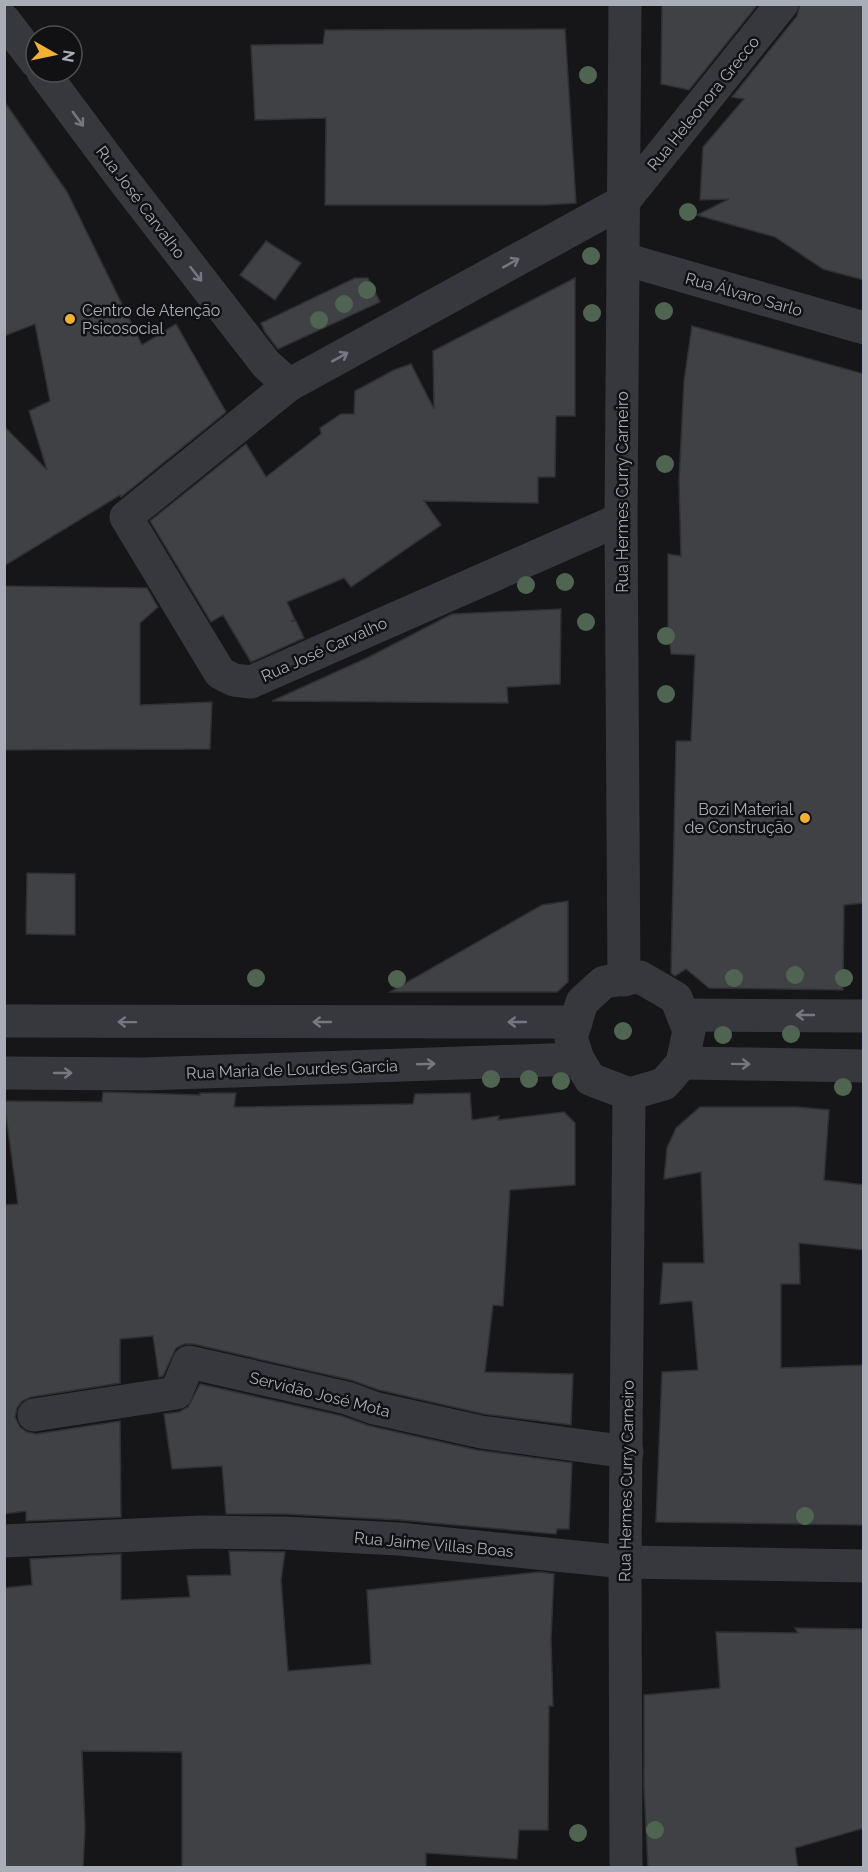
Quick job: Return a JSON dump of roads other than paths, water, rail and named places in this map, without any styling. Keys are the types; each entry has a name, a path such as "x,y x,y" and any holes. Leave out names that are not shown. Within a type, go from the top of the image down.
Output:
{"street":[{"name":"Rua Hermes Curry Carneiro","path":"624,980 621,519 625,4"},
{"name":"Rua Heleonora Grecco","path":"624,201 782,4"},
{"path":"4,20 24,46"},
{"name":"Rua José Carvalho","path":"52,84 266,364 289,385"},
{"name":"Rua José Carvalho","path":"621,519 251,682 234,680 220,672 126,516 289,385 624,201"},
{"name":"Rua Álvaro Sarlo","path":"624,259 864,328"},
{"path":"640,976 676,998 683,1015 689,1031 682,1063 664,1084 629,1094 590,1079 578,1059 571,1038 582,1002 604,982 640,976"},
{"path":"683,1015 864,1016"},
{"path":"4,1021 576,1022"},
{"name":"Rua Maria de Lourdes Garcia","path":"4,1073 144,1074 578,1059"},
{"path":"682,1063 864,1066"},
{"name":"Rua Hermes Curry Carneiro","path":"626,1868 625,1562 629,1094"},
{"name":"Servidão José Mota","path":"34,1415 176,1393 189,1362 347,1398 374,1408 481,1432 627,1452"},
{"name":"Rua Jaime Villas Boas","path":"4,1541 201,1532 284,1533 399,1539 625,1562 864,1566"}],"place":[{"name":"Centro de Atenção Psicosocial","path":"70,319"},
{"name":"Bozi Material de Construção","path":"805,818"}]}
